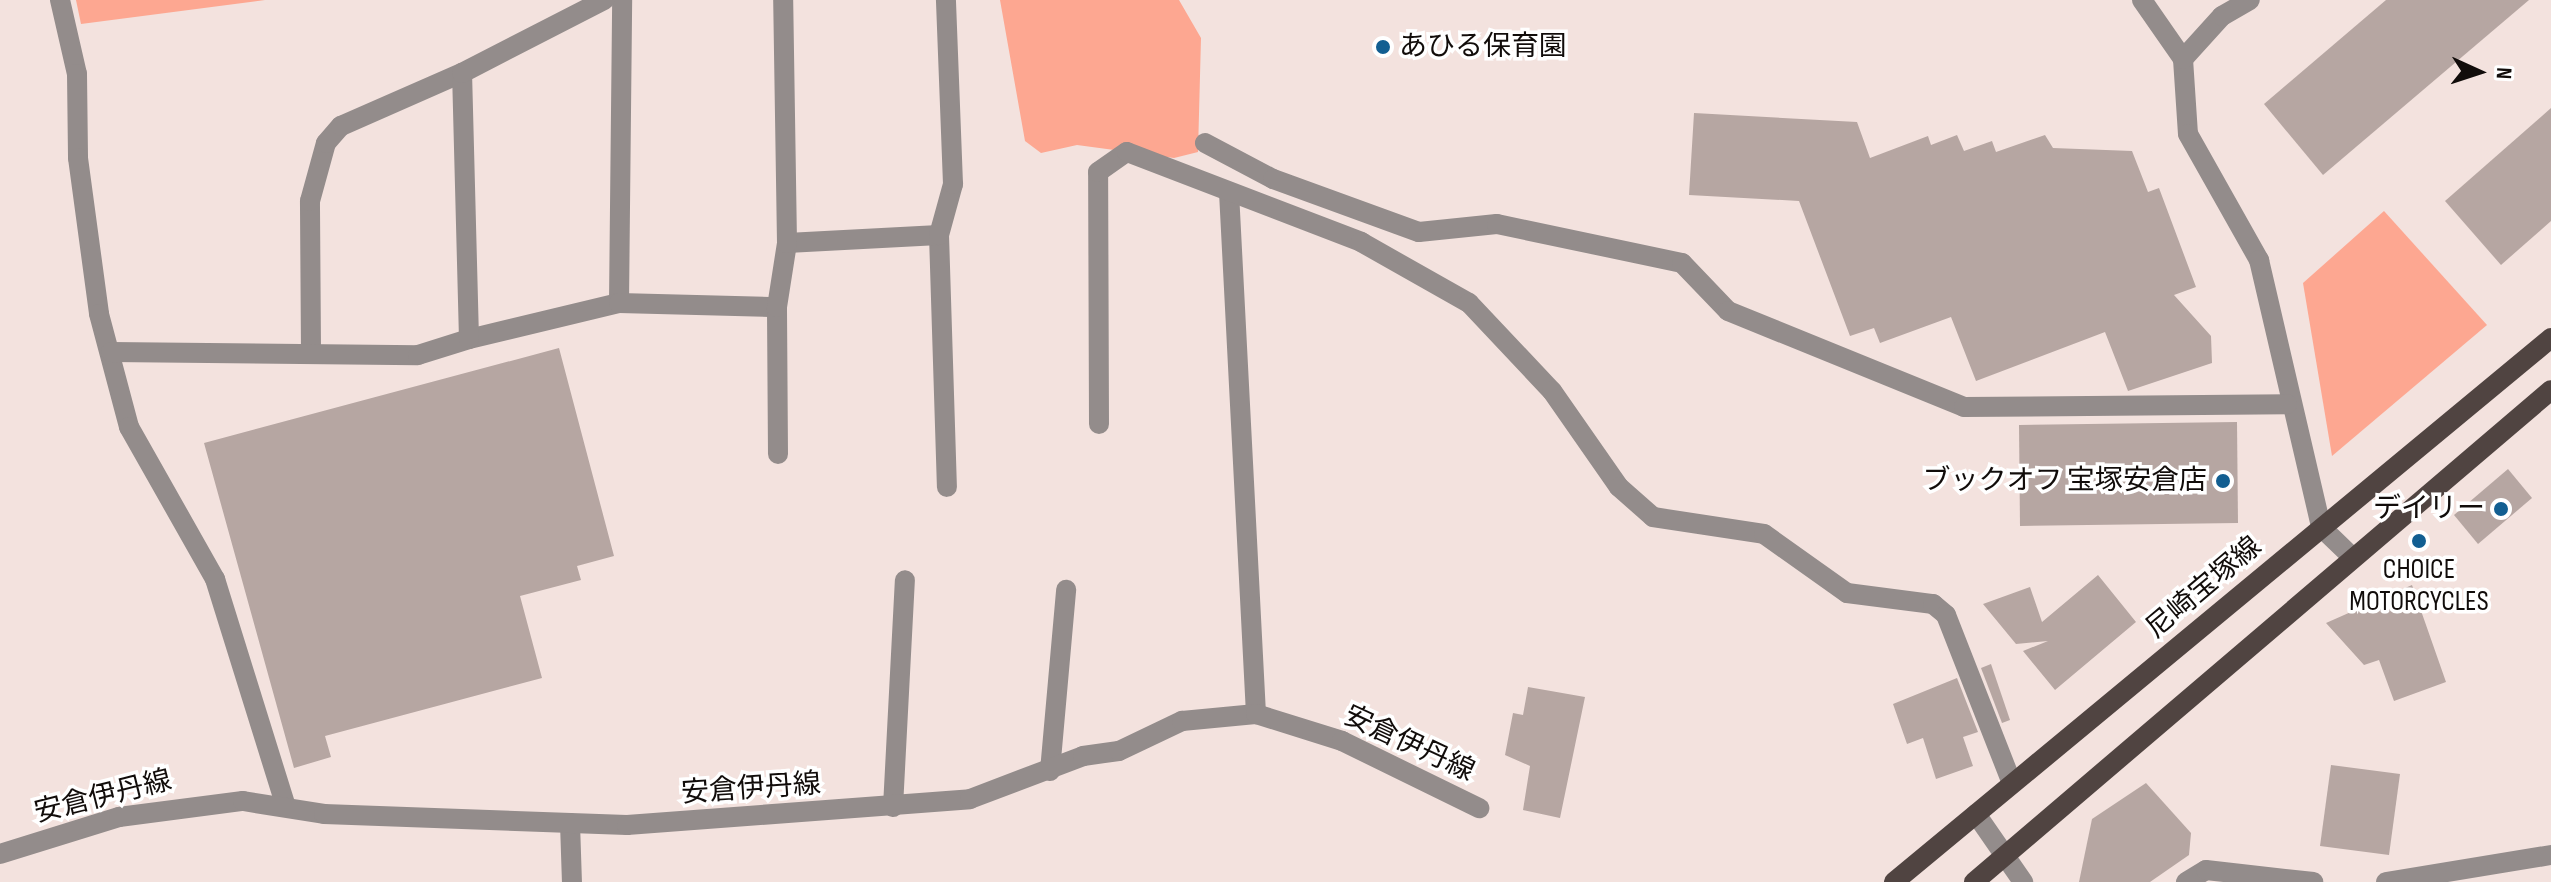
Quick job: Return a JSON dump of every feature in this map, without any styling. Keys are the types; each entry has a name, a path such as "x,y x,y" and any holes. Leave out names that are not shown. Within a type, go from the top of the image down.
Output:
{"main road":[{"name":"尼崎宝塚線","path":"1894,882 2551,338"},
{"path":"1974,882 2351,556 2551,390"}],"street":[{"path":"60,0 77,74 78,158 111,352 129,427 215,579 285,804"},
{"path":"311,351 310,201 326,143 341,126 462,73 604,0"},
{"path":"619,303 622,0"},
{"path":"778,454 777,307 787,243 783,0"},
{"path":"946,0 953,184 939,235 947,487"},
{"path":"2142,0 2183,59 2188,134 2259,260 2275,306 2287,404 2321,527 2351,556"},
{"path":"2183,59 2222,16 2250,0"},
{"path":"462,73 469,339"},
{"path":"1205,143 1273,179 1419,232 1497,224 1682,263 1728,311 1964,407 2287,404"},
{"path":"1099,424 1098,172 1127,152 1386,254 1469,303 1552,391 1619,487 1653,517 1764,534 1847,593 1933,604 1946,615 2012,783"},
{"path":"1229,192 1256,714"},
{"path":"787,243 939,235"},
{"path":"111,352 311,351 418,355 469,339 619,303 777,307"},
{"path":"893,807 905,580"},
{"path":"1050,771 1066,590"},
{"name":"安倉伊丹線","path":"0,854 119,817 189,805 285,804 324,814 570,823 893,807 970,799 1119,751 1182,721 1256,714 1342,741 1479,808"},
{"path":"1976,814 2023,882"},
{"path":"570,823 572,882"},
{"path":"2386,882 2551,855"},
{"path":"2186,882 2206,870 2313,882"}],"shaded area":[{"path":"76,0 265,0 81,24"},
{"path":"1000,0 1179,0 1201,38 1198,152 1174,158 1077,145 1041,153 1025,141"},
{"path":"2384,211 2487,325 2332,456 2303,283"}],"building":[{"path":"2386,0 2529,0 2323,175 2264,104"},
{"path":"2551,108 2551,221 2501,265 2445,201"},
{"path":"1694,113 1857,122 1870,158 1928,136 1931,145 1957,135 1964,151 1992,141 1996,152 2045,135 2053,148 2132,151 2148,192 2159,188 2196,287 2174,295 2211,336 2212,363 2128,391 2105,332 1976,381 1951,317 1880,343 1874,328 1850,336 1799,201 1689,195"},
{"path":"559,348 614,556 577,566 581,580 520,596 542,678 325,736 331,757 294,768 204,443"},
{"path":"2237,422 2238,523 2020,526 2019,425"},
{"path":"2508,469 2532,498 2478,544 2454,515"},
{"path":"2098,575 2136,622 2055,690 2023,651 2048,641 2016,644 1983,604 2030,587 2042,622"},
{"path":"2412,585 2446,682 2394,701 2379,660 2364,665 2326,623"},
{"path":"1991,664 2010,720 2002,723 1981,668"},
{"path":"1957,678 1978,732 1963,737 1973,766 1936,779 1923,738 1907,744 1893,704"},
{"path":"1528,687 1585,697 1560,818 1523,810 1530,766 1505,755 1513,713 1523,715"},
{"path":"2331,765 2400,774 2389,855 2320,846"},
{"path":"2146,783 2191,833 2189,855 2150,882 2079,882 2092,819"}],"place":[{"name":"あひる保育園","path":"1383,47"},
{"name":"ブックオフ 宝塚安倉店","path":"2223,481"},
{"name":"デイリー","path":"2501,509"},
{"name":"CHOICE MOTORCYCLES","path":"2419,541"}]}
